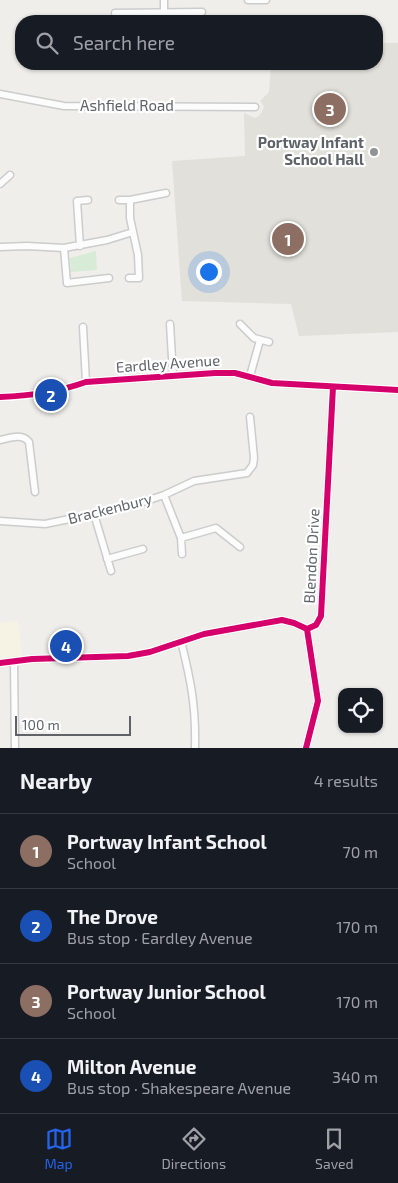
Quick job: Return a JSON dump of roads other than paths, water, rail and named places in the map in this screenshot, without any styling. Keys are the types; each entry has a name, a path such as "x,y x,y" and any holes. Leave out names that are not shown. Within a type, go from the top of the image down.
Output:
{"street":[{"path":"164,0 164,12"},
{"path":"248,0 266,0"},
{"path":"115,13 202,12"},
{"name":"Ashfield Road","path":"0,94 64,106 255,107"},
{"path":"0,184 10,175"},
{"path":"119,200 130,200 166,193"},
{"path":"80,246 76,197 88,200"},
{"path":"129,278 142,277 130,218 130,200"},
{"path":"0,247 64,248 80,246 133,232"},
{"path":"64,248 66,283 109,278"},
{"name":"Eardley Avenue","path":"170,324 173,375"},
{"path":"240,324 254,338 269,342"},
{"path":"83,327 86,382"},
{"path":"250,376 260,340"},
{"name":"Eardley Avenue","path":"0,397 24,396 66,389 86,382 173,375 235,373 272,383 398,390"},
{"name":"Blendon Drive","path":"307,629 316,625 321,616 332,387"},
{"name":"Brackenbury","path":"0,521 45,524 128,507 164,495 194,481 247,473 253,464 254,458 250,416"},
{"path":"0,440 20,436 25,437 29,442 35,492"},
{"path":"164,495 181,538 182,554"},
{"path":"94,514 111,571"},
{"path":"181,538 216,528 240,547"},
{"path":"107,559 142,549"},
{"path":"0,663 32,659 128,656 150,652 204,634 282,620 294,622 307,629 318,701 306,748"},
{"path":"181,642 190,675 195,705 195,748"},
{"path":"14,662 14,748"}],"place":[{"name":"Portway Junior School","path":"330,109"},
{"name":"Portway Infant School Hall","path":"374,152"},
{"name":"Portway Infant School","path":"288,239"},
{"name":"The Drove","path":"51,395"},
{"name":"Milton Avenue","path":"66,646"}]}
